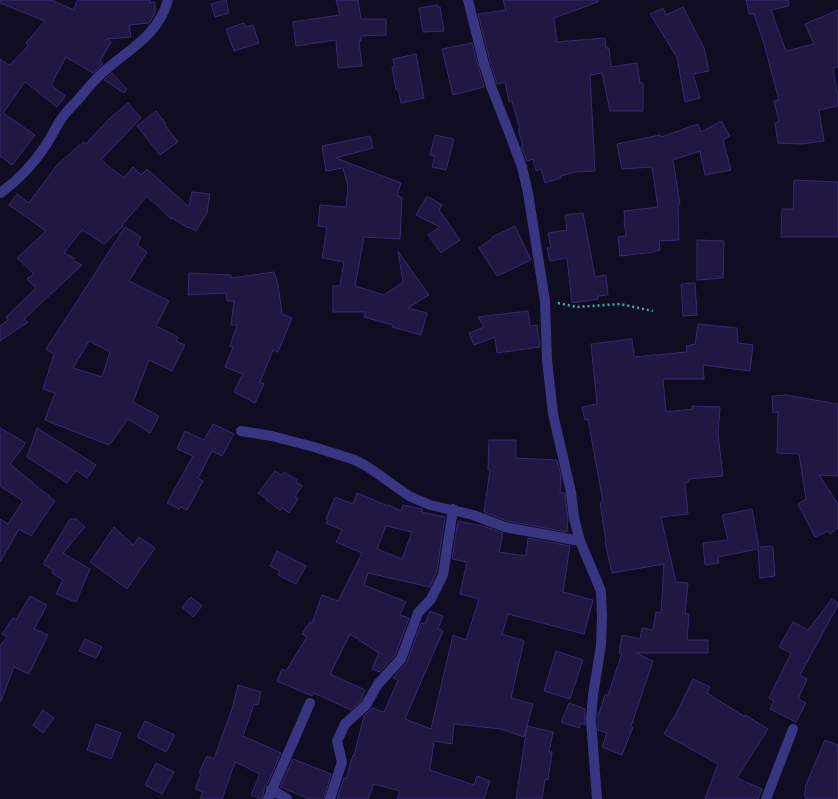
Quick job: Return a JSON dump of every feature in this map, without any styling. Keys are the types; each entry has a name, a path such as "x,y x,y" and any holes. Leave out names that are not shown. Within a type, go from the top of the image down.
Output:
{"street":[{"path":"0,192 10,186 29,168 46,144 60,120 97,78 111,65 131,51 153,29 164,12 168,0"},
{"path":"468,0 484,64 525,180 534,223 545,301 546,360 554,414 571,492 574,518 580,541 601,591 601,645 593,694 592,720 597,799"},
{"path":"241,430 314,447 355,460 368,466 395,487 419,501 430,505 453,509 505,527 580,541"},
{"path":"330,799 342,762 337,741 345,724 366,705 378,684 401,659 418,613 431,598 443,576 453,509"},
{"path":"287,799 269,794 310,703"},
{"path":"766,799 793,729"}],"path":[{"path":"545,301 577,307 620,304 653,310"}],"building":[{"path":"0,0 52,0 74,10 77,0 150,0 150,3 155,2 155,14 149,23 129,25 131,37 107,39 111,42 100,61 103,64 93,73 66,57 51,85 65,96 57,107 25,82 3,113 35,135 12,165 0,156 0,59 9,65 11,64 28,46 26,43 45,21 0,3"},
{"path":"226,0 229,13 215,17 211,4"},
{"path":"336,0 358,0 361,19 386,19 386,35 361,36 361,41 359,41 362,66 338,68 336,40 296,46 293,22 340,15"},
{"path":"503,0 598,0 598,2 554,18 557,42 605,38 606,48 609,48 611,67 637,63 640,83 643,83 643,111 610,111 602,73 590,75 595,171 575,172 545,183 541,169 536,171 533,159 527,161 521,147 523,146 518,129 520,129 512,101 509,102 505,82 497,84 478,14 506,10"},
{"path":"746,0 788,0 789,6 771,10 786,51 814,44 805,24 838,10 838,67 833,68 838,106 819,110 824,141 801,144 778,143 775,123 779,121 774,101 779,100 764,44 754,14 749,14"},
{"path":"438,5 438,7 440,7 444,31 423,32 419,8"},
{"path":"683,7 704,48 709,71 693,74 700,98 685,102 677,57 650,14 663,8 666,15"},
{"path":"244,23 246,27 253,25 259,43 234,51 226,29"},
{"path":"472,43 484,87 453,95 442,49"},
{"path":"416,54 424,98 401,103 398,89 396,90 392,67 395,67 393,59"},
{"path":"112,73 127,89 124,93 104,80"},
{"path":"128,103 141,118 101,160 124,178 133,167 141,175 147,169 189,207 192,192 210,194 207,213 196,231 172,218 171,219 147,196 122,225 123,226 104,244 82,230 64,253 74,258 73,260 82,265 24,319 28,322 0,341 0,326 8,320 6,317 36,288 27,279 34,274 17,258 46,231 9,205 17,194 29,203 56,166 83,142 86,144 108,120"},
{"path":"156,111 178,142 160,155 137,126"},
{"path":"721,121 730,136 723,140 731,170 705,175 700,151 673,160 680,204 678,204 679,240 659,241 660,250 655,252 620,256 618,237 626,236 624,211 658,207 652,167 622,169 617,144 660,135 661,137 698,124 701,132"},
{"path":"435,135 454,139 446,170 432,167 435,156 430,155"},
{"path":"370,136 373,148 336,158 401,183 397,195 402,198 400,239 364,237 355,286 384,295 403,282 398,251 429,295 408,308 427,313 421,335 364,317 366,312 333,312 333,286 340,286 344,262 322,258 327,227 318,226 320,205 346,207 348,186 343,168 326,171 322,146"},
{"path":"794,180 838,182 838,237 781,237 782,209 793,209"},
{"path":"427,196 442,205 439,210 460,240 441,253 428,235 440,227 416,215"},
{"path":"583,213 595,277 606,275 608,295 598,296 598,299 572,303 567,258 550,261 547,248 551,248 548,233 567,230 565,215"},
{"path":"515,226 531,260 497,276 479,248 493,238 492,237"},
{"path":"125,227 141,237 137,245 147,252 129,281 169,301 156,326 178,337 176,341 185,345 172,371 149,360 133,402 159,416 150,433 128,419 110,444 106,444 45,420 55,393 43,389 54,354 46,349","holes":["89,341 110,352 102,377 73,368"]},
{"path":"697,240 724,241 723,278 697,280"},
{"path":"274,272 278,284 282,314 292,318 278,352 273,350 260,382 264,384 255,403 234,392 243,374 225,367 233,347 230,346 237,325 231,325 234,301 227,301 226,293 188,295 189,273 231,275 231,278"},
{"path":"695,283 697,315 683,316 681,284"},
{"path":"528,311 530,326 537,325 540,347 497,353 495,337 474,345 469,333 484,327 478,317"},
{"path":"698,324 737,328 738,343 753,345 750,371 703,365 704,379 663,379 666,412 692,409 692,406 720,407 718,434 723,476 689,479 689,482 685,483 688,514 661,517 676,582 688,583 685,614 689,614 687,640 708,640 708,653 636,653 653,661 631,726 633,727 622,755 602,747 607,733 598,730 598,713 599,714 605,695 608,695 622,653 619,653 622,635 640,639 642,628 653,630 656,612 661,613 664,564 612,573 605,542 600,503 603,502 588,419 585,420 582,407 597,404 591,344 632,339 634,357 687,352 686,346 695,344"},
{"path":"786,395 838,404 838,476 819,475 838,504 838,528 830,534 828,531 815,537 798,504 806,499 799,454 777,453 778,412 773,413 772,396"},
{"path":"213,424 234,434 222,456 212,451 198,478 203,481 187,510 181,507 179,509 167,503 193,456 177,449 185,431 204,440"},
{"path":"0,428 26,443 10,464 55,501 31,536 19,529 0,562 0,519 8,524 23,501 0,486"},
{"path":"37,428 96,465 87,478 76,470 67,483 27,457"},
{"path":"489,440 516,440 516,458 557,460 561,476 560,493 565,493 568,519 567,532 507,521 484,512 490,470 488,470"},
{"path":"275,471 282,475 284,472 297,480 296,482 302,486 295,497 298,499 289,513 282,508 280,510 258,493"},
{"path":"357,493 401,511 403,505 422,509 422,512 445,517 437,571 430,587 368,573 364,585 406,602 400,615 409,618 395,656 380,672 372,669 379,653 350,634 330,674 365,690 361,701 351,710 314,693 312,696 277,681 282,669 286,671 307,637 302,634 310,622 312,623 322,595 338,601 362,553 336,542 342,530 326,523 328,520 326,519 335,497 353,504","holes":["386,526 412,532 402,559 377,549"]},
{"path":"752,509 759,547 773,546 775,576 760,578 758,549 718,557 719,563 705,565 703,543 728,540 722,515"},
{"path":"70,519 76,519 85,527 63,553 90,569 76,602 56,594 63,580 52,573 53,570 43,564"},
{"path":"458,521 483,526 503,533 499,552 526,556 528,538 570,546 563,592 593,600 584,634 508,614 502,634 524,641 511,698 533,704 524,737 501,729 454,724 452,744 434,741 430,770 474,785 477,776 490,781 484,799 397,799 400,791 374,784 368,799 337,799 344,778 346,779 353,755 354,756 364,716 372,708 384,712 398,680 393,678 407,662 421,623 425,624 430,611 443,616 438,629 443,631 405,719 431,729 453,635 466,640 479,599 460,594 467,562 452,559"},
{"path":"114,527 133,545 139,537 155,548 127,589 90,562"},
{"path":"277,551 306,566 296,584 278,575 280,571 270,566"},
{"path":"30,596 47,605 34,629 48,635 29,674 14,667 0,701 0,646 7,637 2,634 13,618 16,620"},
{"path":"191,597 202,606 193,617 182,607"},
{"path":"832,599 838,603 838,605 800,675 807,679 798,699 806,703 796,722 770,709 774,701 769,698 791,653 779,647 793,622 808,630"},
{"path":"85,639 102,647 96,658 79,651"},
{"path":"556,651 583,660 570,699 544,691"},
{"path":"693,679 710,687 707,693 745,717 745,715 768,729 737,778 762,789 758,799 705,799 718,764 664,734 674,718"},
{"path":"238,685 261,692 258,705 254,704 243,736 281,753 268,783 265,786 262,799 251,795 260,774 235,762 222,799 200,799 203,792 195,789 201,774 199,773 207,756 214,759 233,706"},
{"path":"569,703 585,709 585,725 581,723 579,728 561,722"},
{"path":"43,710 54,718 43,733 33,725"},
{"path":"145,721 175,735 166,752 137,737"},
{"path":"96,724 121,733 111,759 87,750"},
{"path":"527,726 553,732 549,752 552,752 548,780 545,779 542,799 516,799"},
{"path":"825,740 838,745 838,799 805,799 805,787"},
{"path":"293,759 331,774 324,799 310,799 280,787"},
{"path":"156,763 174,772 162,794 145,785"}]}
